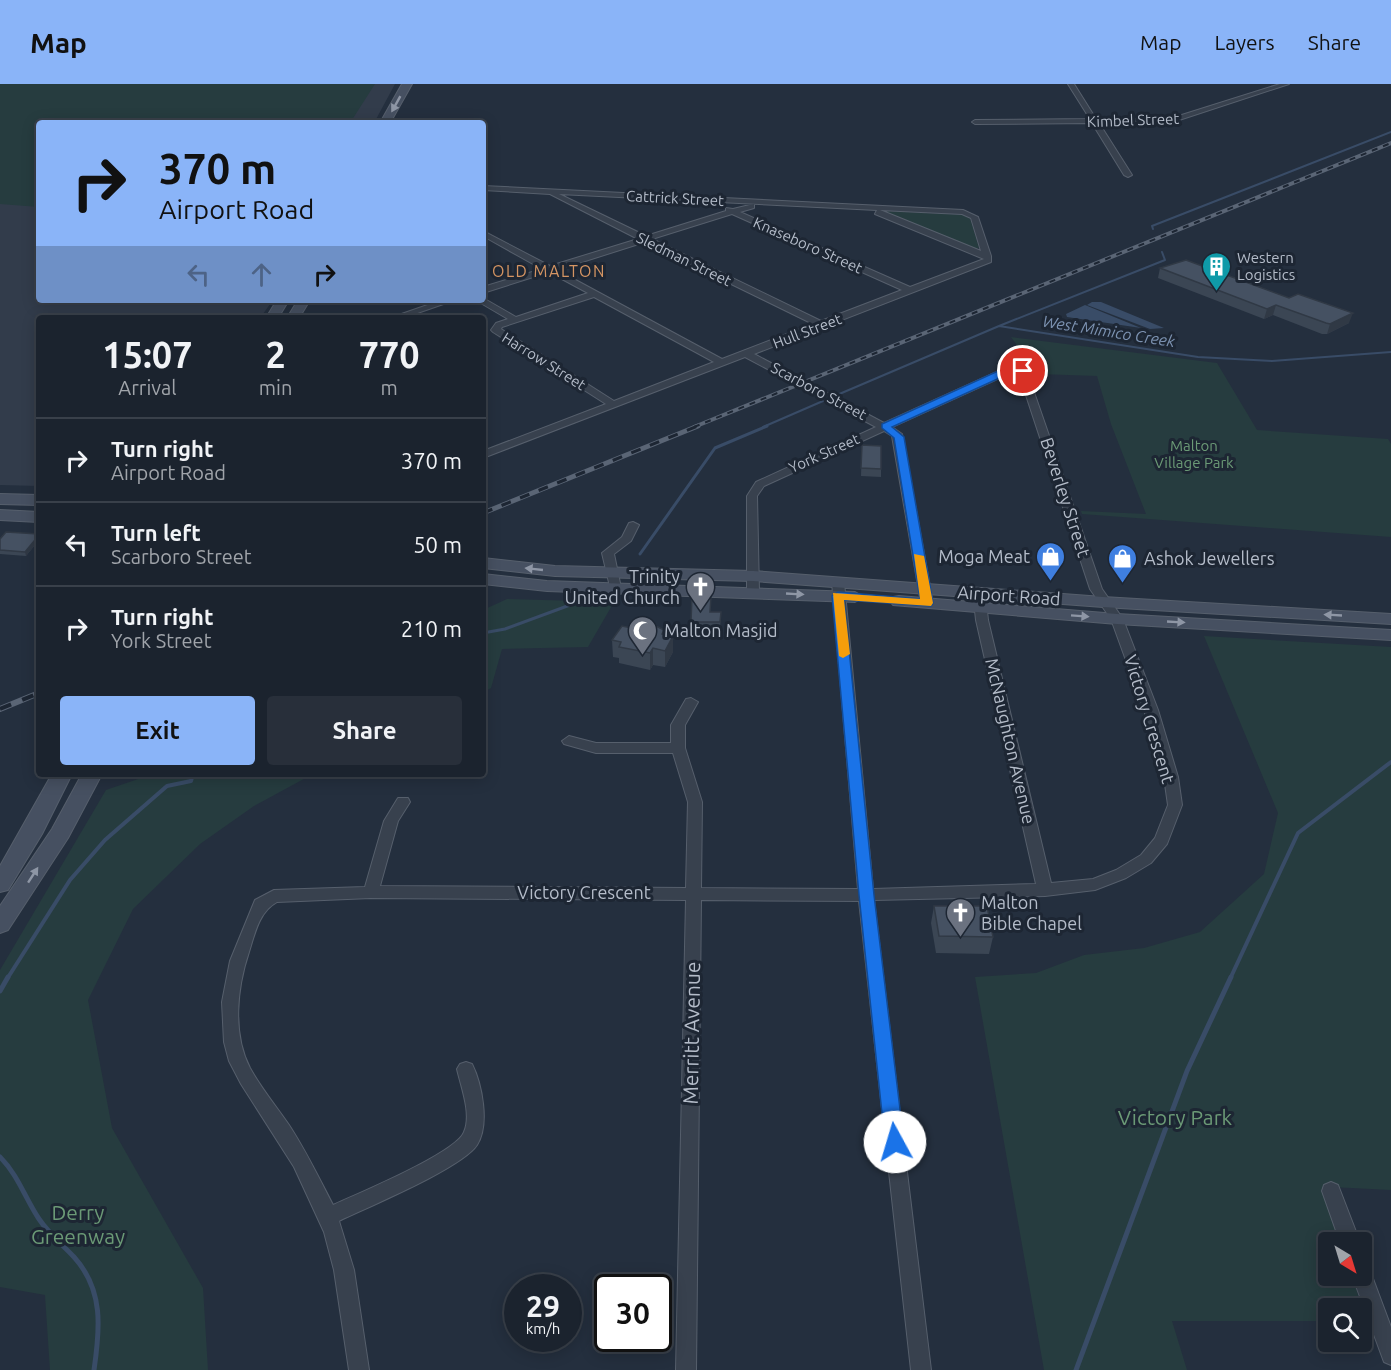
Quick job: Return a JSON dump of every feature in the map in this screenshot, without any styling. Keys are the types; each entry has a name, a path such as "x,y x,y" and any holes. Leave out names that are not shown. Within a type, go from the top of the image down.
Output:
{"main road":[{"path":"388,120 407,84"},
{"path":"0,500 36,500"},
{"path":"0,515 31,516"},
{"name":"Airport Road","path":"486,563 613,581"},
{"name":"Airport Road","path":"486,579 753,584 838,589 980,601 1117,619 1391,634"},
{"name":"Airport Road","path":"980,601 1103,602 1388,622"},
{"path":"0,884 32,834 60,777"},
{"path":"0,924 60,833 90,777"}],"street":[{"path":"1071,84 1128,175"},
{"name":"Kimbel Street","path":"975,122 1152,123 1186,118 1286,84"},
{"name":"Cattrick Street","path":"486,188 867,208"},
{"name":"Sledman Street","path":"548,192 821,326"},
{"name":"Knaseboro Street","path":"705,199 911,291"},
{"path":"486,289 762,202"},
{"path":"867,208 987,256"},
{"path":"867,208 969,214 974,218 987,256"},
{"path":"486,235 722,363"},
{"name":"Hull Street","path":"486,454 984,263 988,260 987,256"},
{"path":"515,320 595,294"},
{"name":"Harrow Street","path":"486,302 515,320"},
{"path":"403,315 438,303"},
{"name":"Harrow Street","path":"515,320 496,328 498,333 614,405"},
{"name":"Scarboro Street","path":"747,354 885,426 899,437 925,596"},
{"name":"York Street","path":"753,584 752,496 766,479 1002,373 1023,371"},
{"name":"Beverley Street","path":"1023,371 1096,589 1117,619"},
{"path":"486,444 495,450"},
{"path":"613,581 608,553 627,539 633,525"},
{"path":"838,589 866,895 921,1370"},
{"name":"McNaughton Avenue","path":"980,601 1045,890"},
{"name":"Victory Crescent","path":"359,1370 340,1259 328,1216 299,1157 238,1062 229,1012 231,988 260,904 274,896 371,892 866,895 1045,890 1095,884 1121,874 1146,859 1162,840 1175,805 1171,777 1151,710 1117,619"},
{"name":"Merritt Avenue","path":"686,1370 695,802 678,748 678,725 691,702"},
{"path":"569,741 596,748 678,748"},
{"path":"371,892 391,821 403,802"},
{"path":"328,1216 446,1161 461,1149 472,1137 475,1120 466,1070"},
{"path":"1331,1191 1346,1232"},
{"path":"1366,1286 1391,1355"}],"shaded area":[{"path":"0,84 395,84 376,120 36,120 36,303 271,303 262,315 36,315 36,486 0,485"}],"green space":[{"path":"0,84 375,84 352,120 36,120 36,207 0,204"},
{"path":"884,211 966,215 970,218 979,248 974,248"},
{"name":"Malton Village Park","path":"1011,337 1217,363 1257,430 1388,439 1391,444 1391,537 1082,514 1081,511 1146,514 1111,424 1097,376 1038,374"},
{"path":"507,599 614,602 588,647 502,649 491,688 486,690 486,609"},
{"name":"Victory Park","path":"1204,636 1391,647 1391,1190 1332,1187 1343,1232 1318,1232 1318,1286 1356,1286 1359,1298 1318,1298 1318,1321 1172,1321 1187,1370 1044,1370 975,977 1036,973 1084,955 1144,948 1200,932 1264,874 1278,813"},
{"name":"Derry Greenway","path":"144,777 307,777 254,806 200,844 133,909 88,1000 112,1128 203,1288 208,1370 50,1370 45,1295 0,1287 0,970 106,790"}],"water":[{"path":"1092,302 1101,302 1164,328 1150,329 1087,305"},
{"path":"1085,305 1141,328 1067,317 1066,314"}],"building":[{"path":"1186,260 1289,298 1298,294 1353,313 1330,324 1276,305 1267,309 1160,268"},
{"path":"862,445 881,446 881,469 861,468"},
{"path":"6,532 36,534 36,539 25,552 0,550 0,539"},
{"path":"692,596 711,596 710,612 721,612 720,622 691,622"},
{"path":"633,623 658,627 664,630 662,634 673,636 665,651 653,648 650,653 619,647 621,642 612,640 622,626 631,628"},
{"path":"934,906 987,906 993,937 939,936"}],"waterway":[{"path":"1153,229 1152,226 1391,132"},
{"path":"999,326 1165,260 1162,252"},
{"name":"West Mimico Creek","path":"837,395 999,326"},
{"name":"West Mimico Creek","path":"999,326 1198,357 1272,361 1391,352"},
{"name":"West Mimico Creek","path":"763,427 823,401"},
{"name":"West Mimico Creek","path":"640,554 715,448 767,426"},
{"name":"West Mimico Creek","path":"486,632 505,629 589,598"},
{"path":"1230,979 1298,833 1391,762"},
{"name":"West Mimico Creek","path":"7,979 70,880 105,840 167,786 191,781 192,777"},
{"name":"West Mimico Creek","path":"0,991 8,977"},
{"path":"1076,1370 1187,1071 1231,977"},
{"name":"West Mimico Creek","path":"0,1157 12,1171 43,1224 74,1257 91,1283 98,1310 98,1340 94,1370"}],"railway":[{"path":"694,427 1391,143"},
{"path":"486,512 698,426"},
{"path":"0,709 36,694"}],"slow traffic":[{"path":"843,654 838,596 927,603 918,556"}],"place":[{"name":"Western Logistics","path":"1216,292"},
{"name":"Moga Meat","path":"1051,582"},
{"name":"Ashok Jewellers","path":"1123,584"},
{"name":"Trinity United Church","path":"701,612"},
{"name":"Malton Masjid","path":"643,656"},
{"name":"Malton Bible Chapel","path":"960,938"}],"district":[{"name":"OLD MALTON","path":"549,271"}],"route":[{"path":"895,1142 866,895 838,596 927,603 899,437 885,426 1002,373 1023,371"}]}
